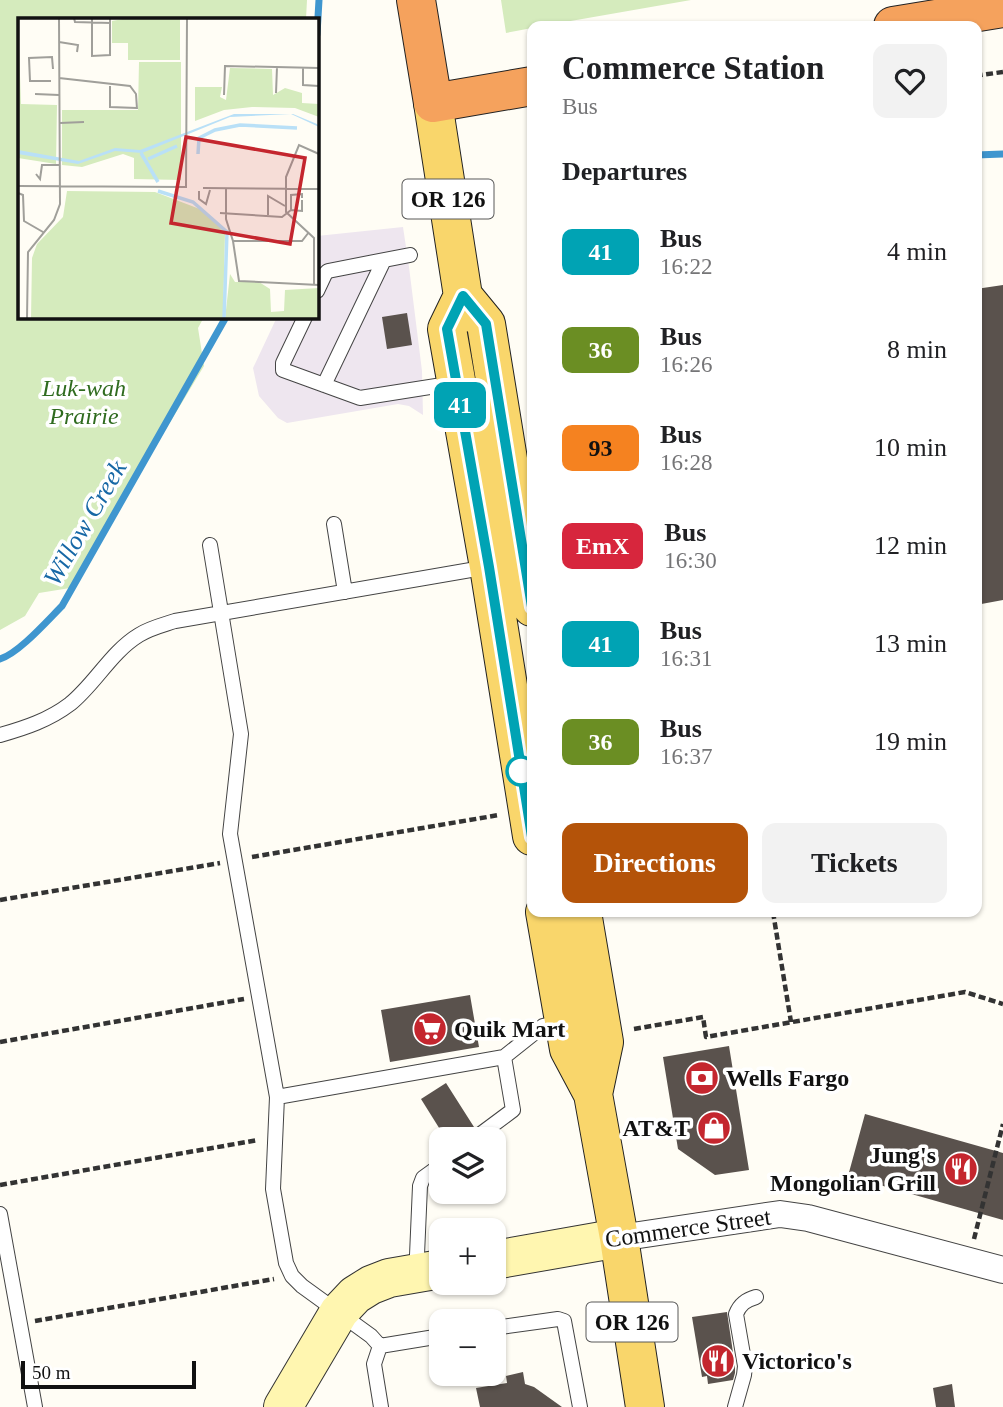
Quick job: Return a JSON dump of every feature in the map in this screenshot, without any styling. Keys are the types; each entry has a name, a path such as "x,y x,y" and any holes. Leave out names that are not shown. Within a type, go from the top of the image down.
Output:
{"highway":[{"name":"OR 126","path":"416,0 433,103"},
{"path":"924,21 1003,8"},
{"path":"433,103 527,87"}],"main road":[{"name":"OR 126","path":"433,103 463,296"},
{"path":"527,576 486,324 463,296 447,329 527,804"},
{"path":"491,581 512,614 527,684"},
{"name":"OR 126","path":"546,917 569,1049 593,1094 645,1407"},
{"name":"OR 126","path":"583,917 604,1042 593,1094"}],"street":[{"name":"Commerce Street","path":"506,1258 780,1214 808,1217 1003,1270"},
{"path":"284,1407 339,1312 355,1295 389,1278 429,1271"}],"lane":[{"path":"318,289 328,271 410,255"},
{"path":"324,385 384,260"},
{"path":"304,318 282,366 283,370 360,398 456,383"},
{"path":"334,524 345,592"},
{"path":"210,545 241,734 230,834 277,1097 274,1189 286,1263 292,1276 302,1286 370,1335 380,1346"},
{"path":"0,735 28,727 55,714 70,704 118,651 141,634 175,621 345,592 491,581"},
{"path":"277,1097 504,1057 543,1026 564,1021"},
{"path":"490,1127 513,1110 504,1057"},
{"path":"429,1175 421,1182 416,1255 429,1270"},
{"path":"0,1214 35,1407"},
{"path":"735,1407 745,1366 736,1314 745,1301 756,1297"},
{"path":"506,1326 558,1319 564,1321 580,1407"},
{"path":"380,1346 429,1338"},
{"path":"380,1346 374,1364 381,1407"}],"path":[{"path":"982,75 1003,72"},
{"path":"0,900 235,860 527,823"},
{"path":"774,917 791,1022"},
{"path":"634,1029 703,1017 706,1037 965,992 1003,1004"},
{"path":"0,1042 259,996"},
{"path":"968,1261 1003,1124"},
{"path":"0,1185 275,1137"},
{"path":"20,1324 292,1276"}],"shaded area":[{"path":"403,227 422,371 423,415 409,406 398,404 287,423 278,418 259,396 253,368 277,318 318,318 318,236"}],"green space":[{"name":"Luk-wah Prairie","path":"0,0 307,0 306,18 18,18 18,318 203,318 198,328 204,366 70,588 39,593 25,616 0,630"},
{"path":"501,0 691,0 571,21 527,21 527,29 506,33"}],"building":[{"path":"1003,285 1003,600 982,604 982,288"},
{"path":"407,313 412,345 387,349 382,317"},
{"name":"Quik Mart","path":"470,995 479,1047 390,1062 381,1010"},
{"path":"729,1046 749,1170 715,1175 678,1149 663,1057"},
{"path":"446,1083 474,1127 438,1127 421,1099"},
{"path":"865,1114 1003,1153 1003,1220 848,1176"},
{"name":"Victorico's","path":"727,1312 735,1373 733,1380 708,1384 707,1376 702,1377 692,1317"},
{"path":"523,1372 525,1384 534,1387 562,1407 480,1407 476,1388 506,1386 506,1376"},
{"path":"952,1384 955,1407 936,1407 933,1388"}],"waterway":[{"name":"Willow Creek","path":"318,18 319,0"},
{"path":"982,155 1003,154"},
{"name":"Willow Creek","path":"0,659 24,644 62,606 225,318"}],"bus line":[{"name":"41","path":"527,576 486,324 463,296 447,329 489,567 527,807"}],"place":[{"name":"Quik Mart","path":"430,1029"},
{"name":"Wells Fargo","path":"702,1078"},
{"name":"AT&T","path":"714,1128"},
{"name":"Jung's Mongolian Grill","path":"961,1169"},
{"name":"Victorico's","path":"718,1361"}]}
